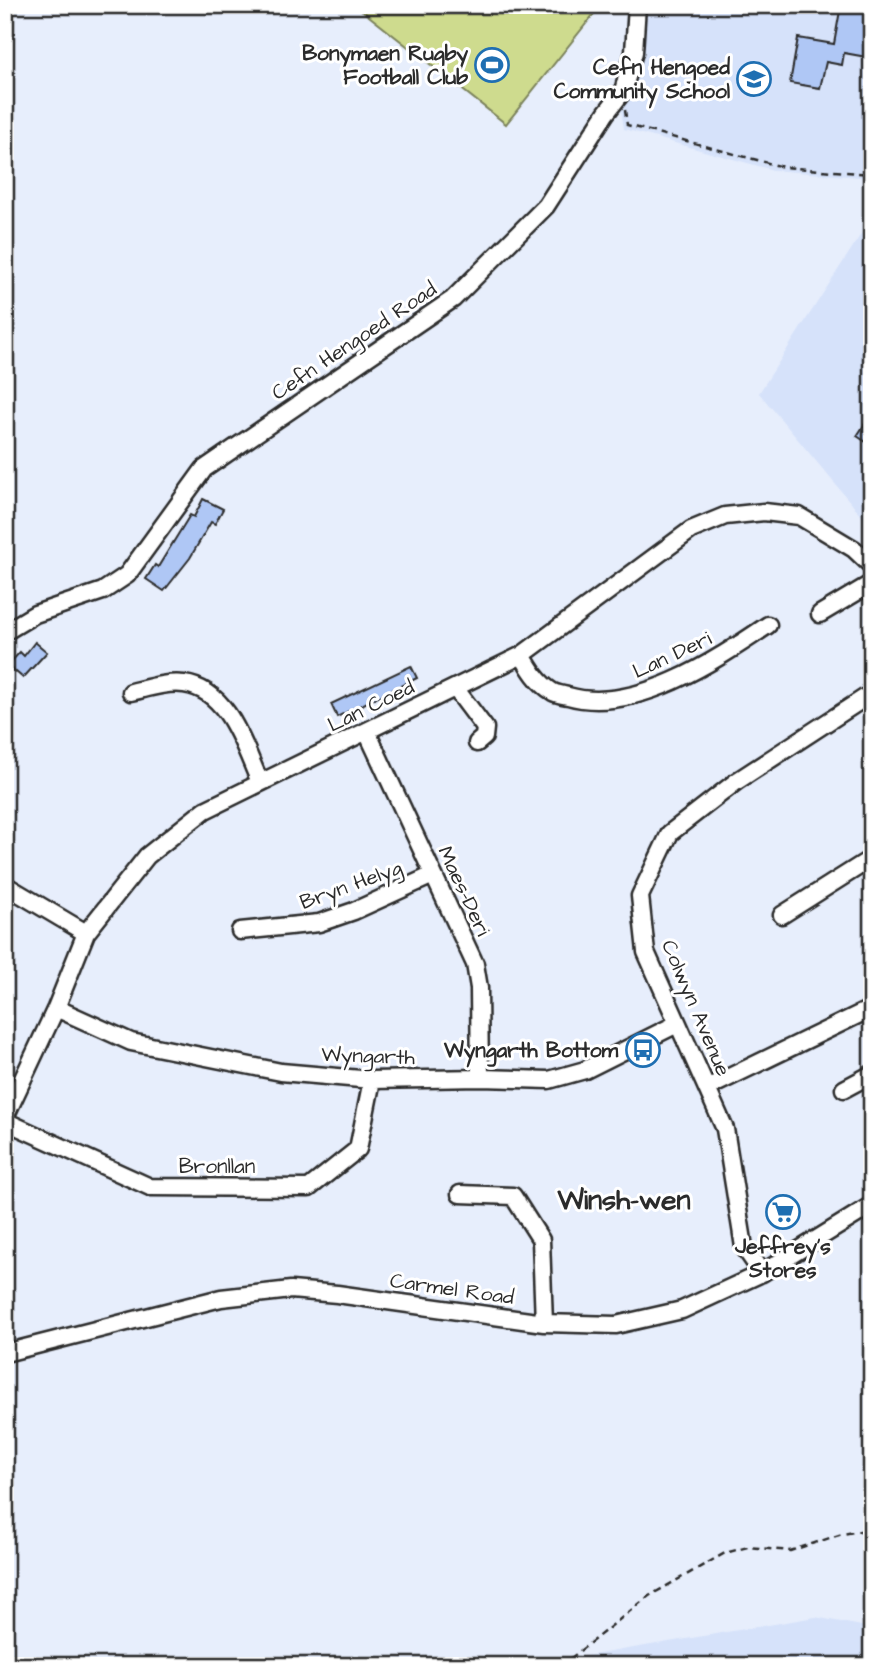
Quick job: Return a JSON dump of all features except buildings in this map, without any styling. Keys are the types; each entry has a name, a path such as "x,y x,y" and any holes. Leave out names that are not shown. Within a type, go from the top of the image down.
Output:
{"street":[{"name":"Cefn Hengoed Road","path":"5,632 35,614 103,591 127,575 204,469 453,299 546,206 623,91 634,52 637,5"},
{"name":"Lan Coed","path":"5,1119 56,1008 86,933 146,856 205,810 522,655 691,530 725,516 764,512 799,516 854,549 872,566"},
{"path":"820,614 872,583"},
{"name":"Lan Deri","path":"522,655 534,675 553,692 578,699 604,701 637,696 681,676 726,653 768,625"},
{"path":"131,692 164,684 184,684 203,690 216,700 230,717 260,782"},
{"path":"455,688 485,728 484,737 477,743"},
{"name":"Colwyn Avenue","path":"762,1273 744,1247 725,1129 646,952 640,896 670,833 737,781 872,693"},
{"name":"Maes-Deri","path":"367,732 475,964 479,988 480,1078"},
{"path":"782,915 872,858"},
{"name":"Bryn Helyg","path":"240,931 319,923 354,911 433,875"},
{"path":"5,885 86,933"},
{"name":"Wyngarth","path":"56,1008 131,1042 281,1072 372,1080 549,1080 571,1076 677,1024"},
{"path":"707,1088 872,1008"},
{"path":"844,1089 872,1074"},
{"name":"Bronllan","path":"5,1119 150,1187 309,1188 358,1149 372,1080"},
{"path":"460,1194 513,1196 541,1240 544,1323"},
{"name":"Carmel Road","path":"5,1353 221,1298 291,1290 544,1323 616,1325 682,1310 762,1273 872,1205"}],"path":[{"path":"623,91 627,125 783,167 872,174"},
{"path":"561,1666 649,1596 725,1553 748,1547 790,1550 842,1534 872,1530"}],"shaded area":[{"name":"Cefn Hengoed Community School","path":"648,5 872,5 872,178 773,170 624,129 621,109 630,95 641,64"},
{"path":"872,217 872,528 759,393"},
{"path":"815,1617 872,1628 872,1666 577,1666 581,1657"}],"green space":[{"name":"Bonymaen Rugby Football Club","path":"355,5 601,5 506,124"}],"place":[{"name":"Bonymaen Rugby Football Club","path":"492,65"},
{"name":"Cefn Hengoed Community School","path":"754,79"},
{"name":"Wyngarth Bottom","path":"643,1050"},
{"name":"Jeffrey's Stores","path":"783,1212"}],"district":[{"name":"Winsh-wen","path":"624,1200"}]}
